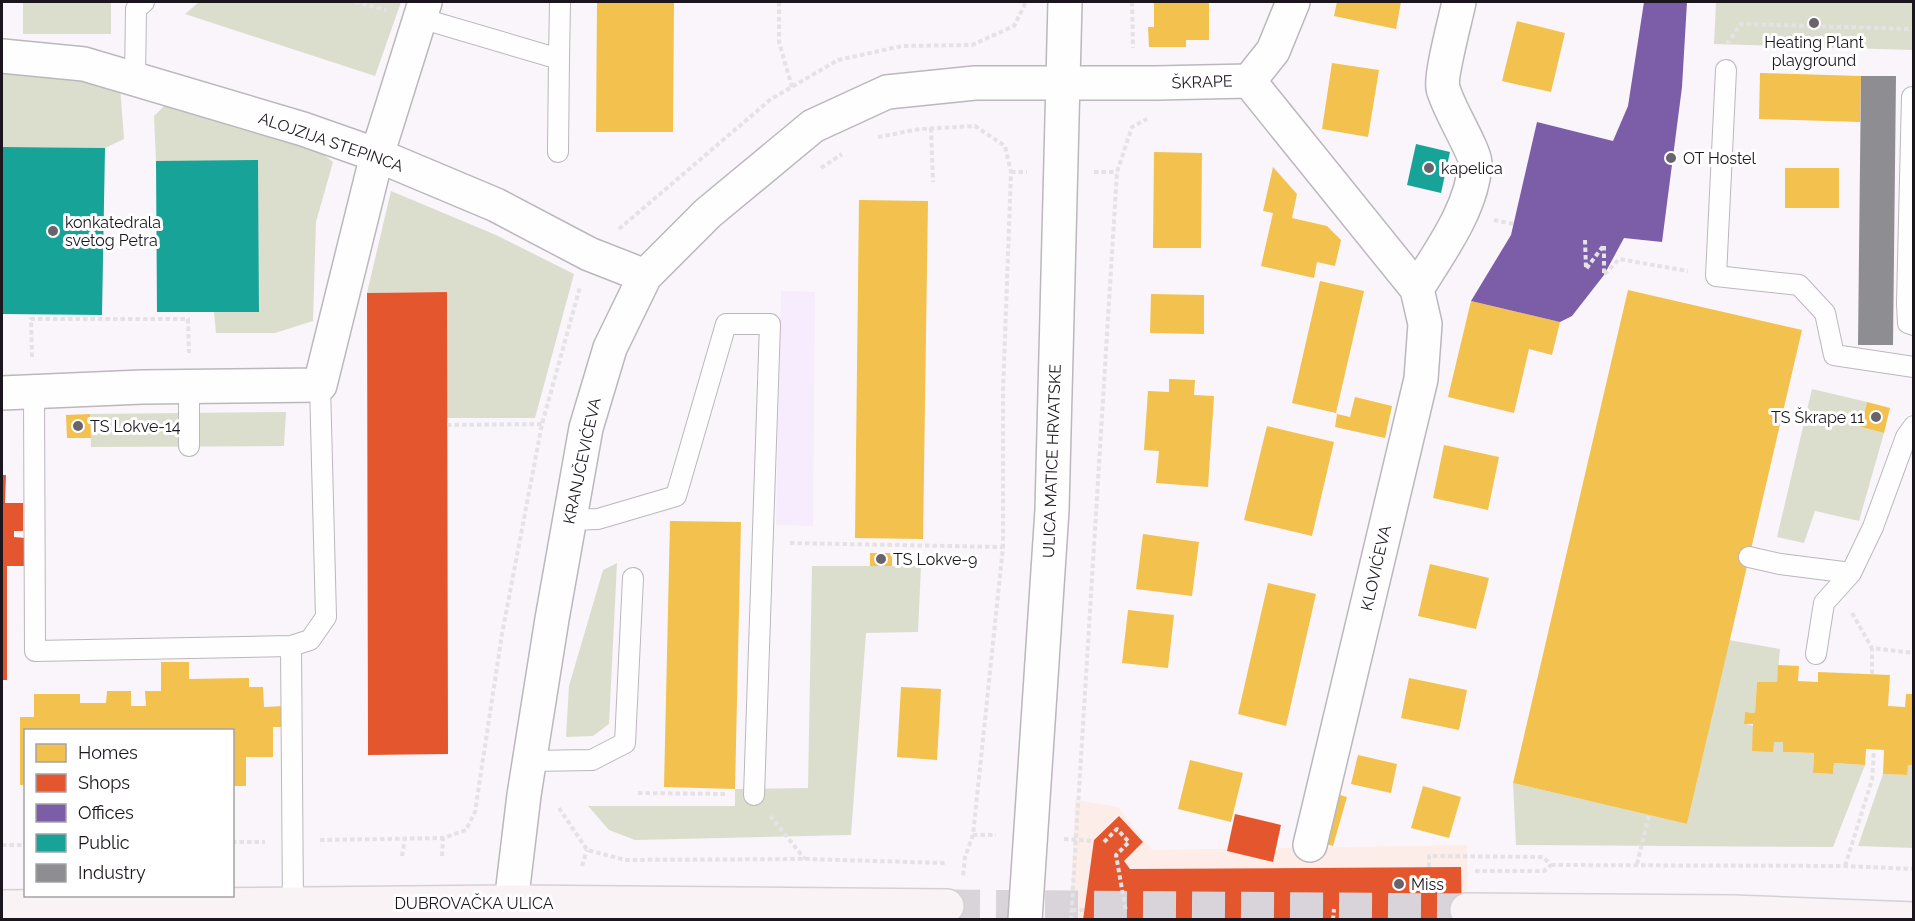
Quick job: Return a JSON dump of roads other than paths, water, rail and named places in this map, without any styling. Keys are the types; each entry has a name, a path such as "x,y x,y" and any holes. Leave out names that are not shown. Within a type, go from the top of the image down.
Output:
{"main road":[{"name":"DUBROVAČKA ULICA","path":"2,907 293,905 510,911 947,906"},
{"path":"1467,910 1733,912 1914,919"}],"street":[{"name":"ULICA MATICE HRVATSKE","path":"1025,920 1052,510 1065,2"},
{"name":"ŠKRAPE","path":"1063,82 1249,81 1273,51 1293,2"},
{"path":"1418,289 1461,213 1471,186 1475,161 1448,105 1442,85 1459,2"},
{"path":"17,393 189,386 320,385 377,155 423,10"},
{"name":"ALOJZIJA STEPINCA","path":"2,56 84,64 303,129 377,155 496,205 589,254 645,276"},
{"name":"KLOVIĆEVA","path":"1249,81 1418,289 1425,324 1421,379 1310,845"},
{"name":"KRANJČEVIĆEVA","path":"510,911 540,761 570,520 586,428 610,348 645,276 708,213 813,126 887,92 975,83 1063,82"}],"lane":[{"path":"135,80 136,9 144,2"},
{"path":"558,152 560,2"},
{"path":"423,10 559,59"},
{"path":"1725,70 1716,276 1799,285 1825,313 1834,355 1914,367"},
{"path":"1912,97 1908,323 1914,326"},
{"path":"570,520 598,519 676,496 726,324 770,324 754,795"},
{"path":"17,393 36,651 291,646 310,640 326,617 320,385"},
{"path":"189,386 189,446"},
{"path":"1816,654 1824,603 1851,573 1873,527 1906,437 1914,426"},
{"path":"1749,557 1780,564 1851,573"},
{"path":"540,761 592,760 625,744 633,578"},
{"path":"291,646 293,905"}],"tunnel":[{"path":"947,906 1467,910"}],"place":[{"name":"Heating Plant playground","path":"1814,23"},
{"name":"OT Hostel","path":"1671,158"},
{"name":"kapelica","path":"1429,168"},
{"name":"konkatedrala svetog Petra","path":"53,231"},
{"name":"TS Škrape 11","path":"1876,417"},
{"name":"TS Lokve-14","path":"78,426"},
{"name":"TS Lokve-9","path":"881,559"},
{"name":"Miss","path":"1399,884"}]}
